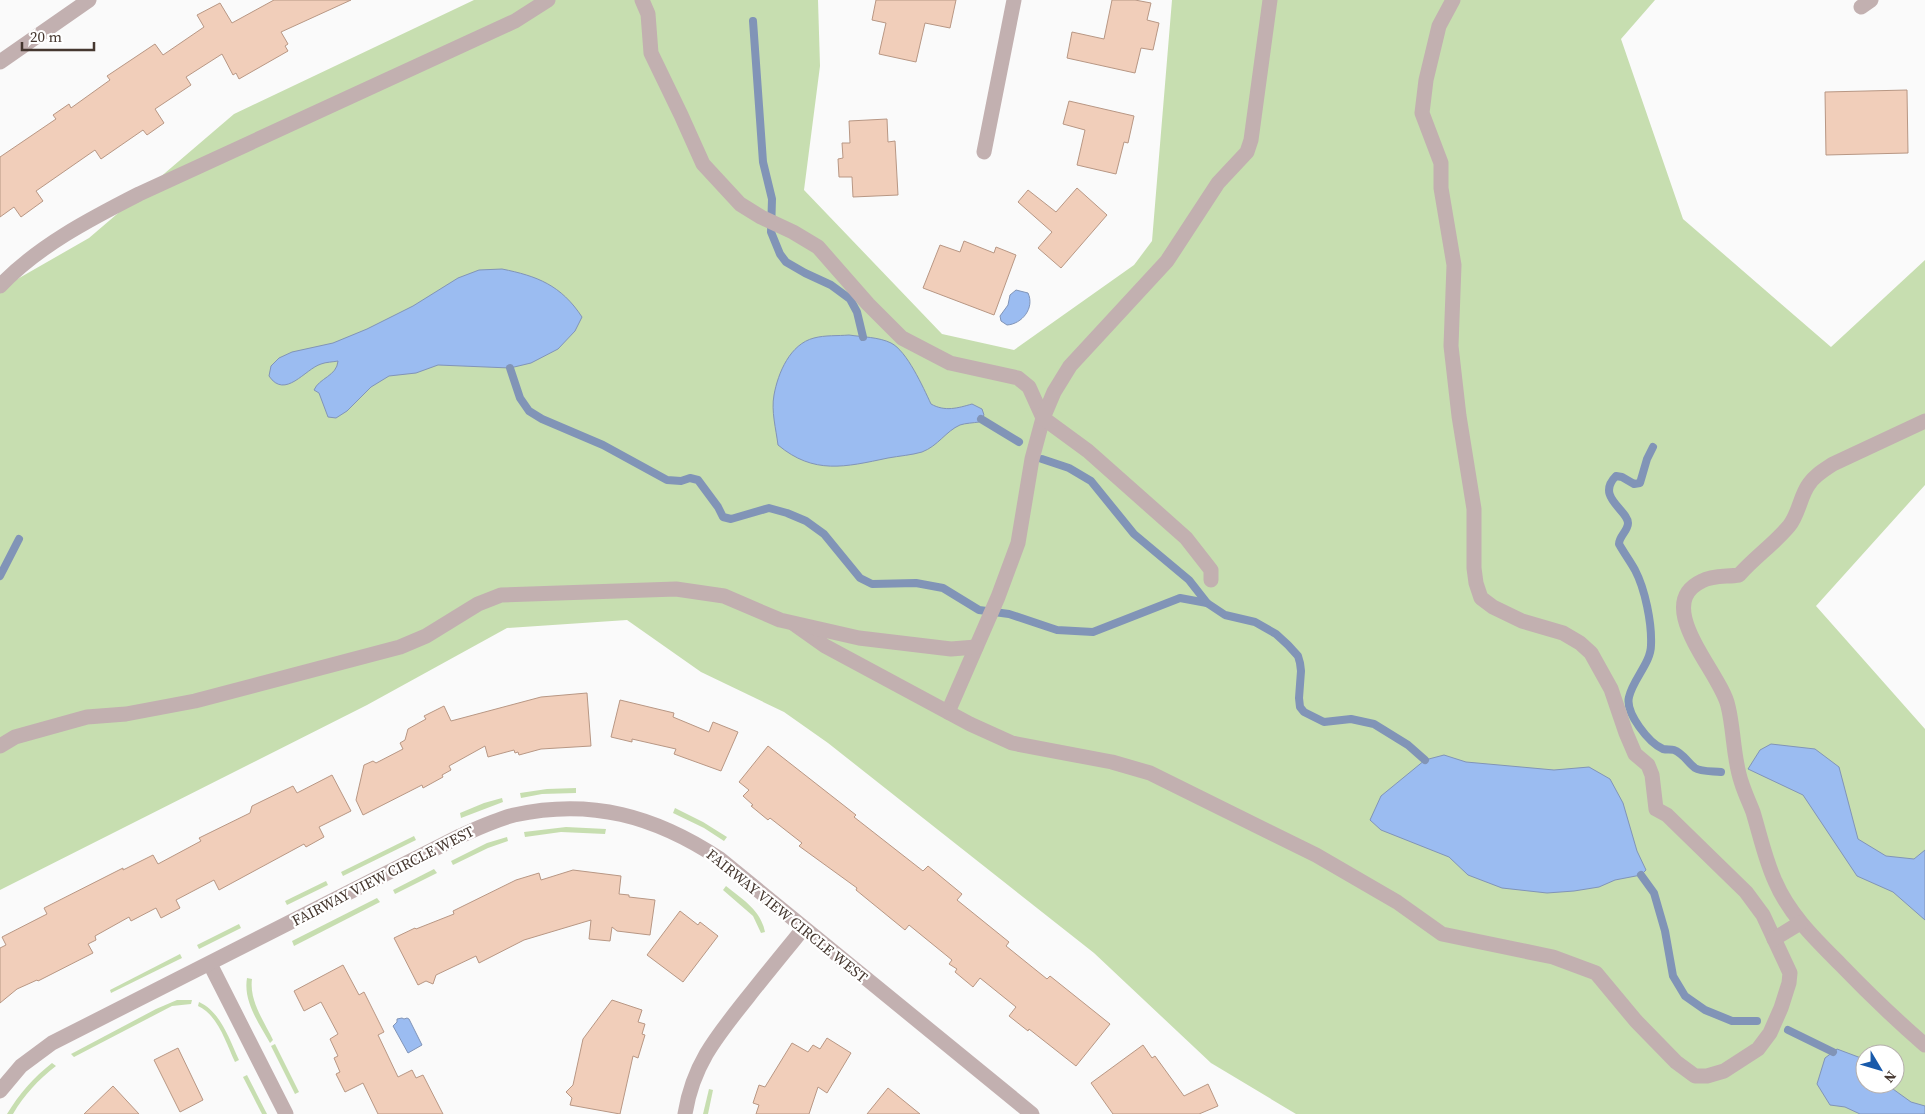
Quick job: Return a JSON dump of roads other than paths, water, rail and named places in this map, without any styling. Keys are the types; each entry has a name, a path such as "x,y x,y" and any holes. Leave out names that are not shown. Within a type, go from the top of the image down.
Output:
{"street":[{"path":"0,62 89,0"},
{"path":"0,286 12,274 51,245 96,216 139,194 515,20 548,0"},
{"path":"642,0 648,14 651,53 702,164 740,204 818,247 868,304 902,338 950,363 1018,378 1029,387 1044,418 1096,456 1186,538 1211,570 1211,580"},
{"path":"984,152 1014,0"},
{"path":"948,712 998,597 1018,544 1032,459 1054,392 1070,366 1167,261 1218,183 1247,152 1251,140 1270,0"},
{"path":"794,624 826,646 970,724 1012,743 1112,762 1150,773 1316,855 1397,902 1442,934 1553,957 1596,973 1636,1021 1676,1062 1695,1076 1707,1076 1724,1071 1758,1049 1770,1033 1781,1008 1789,983 1790,973 1763,916 1746,892 1667,816 1656,809 1652,775 1648,765 1636,754 1626,733 1611,689 1591,653 1580,643 1563,633 1522,621 1493,607 1481,598 1476,583 1474,568 1474,509 1459,416 1451,346 1454,265 1441,188 1441,163 1422,113 1426,80 1439,26 1453,0"},
{"path":"1439,26 1460,0"},
{"path":"1925,421 1833,464 1819,473 1808,485 1791,524 1739,575 1708,578 1700,581 1692,588 1685,599 1683,609 1685,623 1722,688 1728,706 1740,780 1752,810 1775,882 1800,923 1866,990 1925,1045"},
{"path":"0,746 22,735 87,717 126,714 195,701 400,647 426,636 478,604 501,595 676,589 705,592 737,600 780,620 859,638 950,649 976,647"},
{"name":"FAIRWAY VIEW CIRCLE WEST","path":"0,1091 21,1066 52,1043 476,829 515,815 550,810 583,810 630,815 687,838 720,859 1032,1114"},
{"path":"1774,938 1800,923"},
{"path":"685,1114 693,1080 713,1041 803,928"},
{"path":"210,964 286,1114"}],"water":[{"path":"502,269 537,279 557,290 566,297 582,317 575,331 558,349 531,363 510,368 438,365 416,373 389,376 371,387 347,411 336,418 328,417 319,393 314,390 316,386 335,370 338,361 321,364 288,384 275,383 269,376 271,366 279,358 292,352 333,343 367,329 413,306 458,278 479,270"},
{"path":"1016,290 1028,293 1030,304 1026,314 1018,322 1007,325 1001,321 1000,316 1008,305 1010,295"},
{"path":"849,335 881,340 897,347 909,361 931,404 946,409 972,404 982,409 984,415 979,422 960,425 928,449 914,454 844,466 817,465 791,455 778,445 773,414 774,395 786,360 798,346 806,341 823,336"},
{"path":"1771,744 1815,749 1839,767 1858,839 1886,856 1914,859 1925,850 1925,920 1893,892 1857,876 1803,795 1748,769 1760,750"},
{"path":"1444,755 1466,762 1554,770 1589,767 1610,779 1623,803 1637,851 1646,870 1641,875 1615,880 1599,887 1574,891 1547,893 1502,888 1468,875 1449,857 1381,830 1370,820 1381,796 1425,760"},
{"path":"397,1019 409,1019 422,1045 408,1053 393,1026"},
{"path":"1837,1049 1855,1056 1855,1094 1900,1094 1911,1102 1925,1106 1925,1114 1860,1114 1845,1107 1830,1105 1817,1084 1825,1058"}],"waterway":[{"path":"753,21 763,162 772,199 771,232 780,254 786,262 831,285 850,299 857,312 863,337"},
{"path":"510,368 520,398 529,411 542,419 603,445 667,480 681,481 690,478 698,480 723,517 731,519 769,508 806,521 824,534 860,578 872,584 916,583 943,588 979,610 1009,614 1057,630 1093,632 1180,598 1207,603 1225,615 1255,622 1276,634 1298,656 1301,671 1299,698 1300,707 1304,712 1324,722 1351,719 1374,724 1408,745 1425,760"},
{"path":"981,419 1019,442"},
{"path":"1653,447 1647,459 1640,483 1634,484 1622,477 1616,476 1610,484 1609,490 1614,503 1627,518 1628,526 1620,538 1619,544 1639,578 1645,596 1650,627 1650,652 1631,690 1629,704 1639,727 1657,746 1677,751 1692,766 1698,769 1721,772"},
{"path":"1042,459 1069,468 1091,481 1134,534 1189,580 1207,603"},
{"path":"0,576 19,539"},
{"path":"1641,875 1654,893 1665,931 1673,976 1685,996 1705,1010 1732,1021 1757,1021"},
{"path":"1788,1030 1833,1052"}]}
